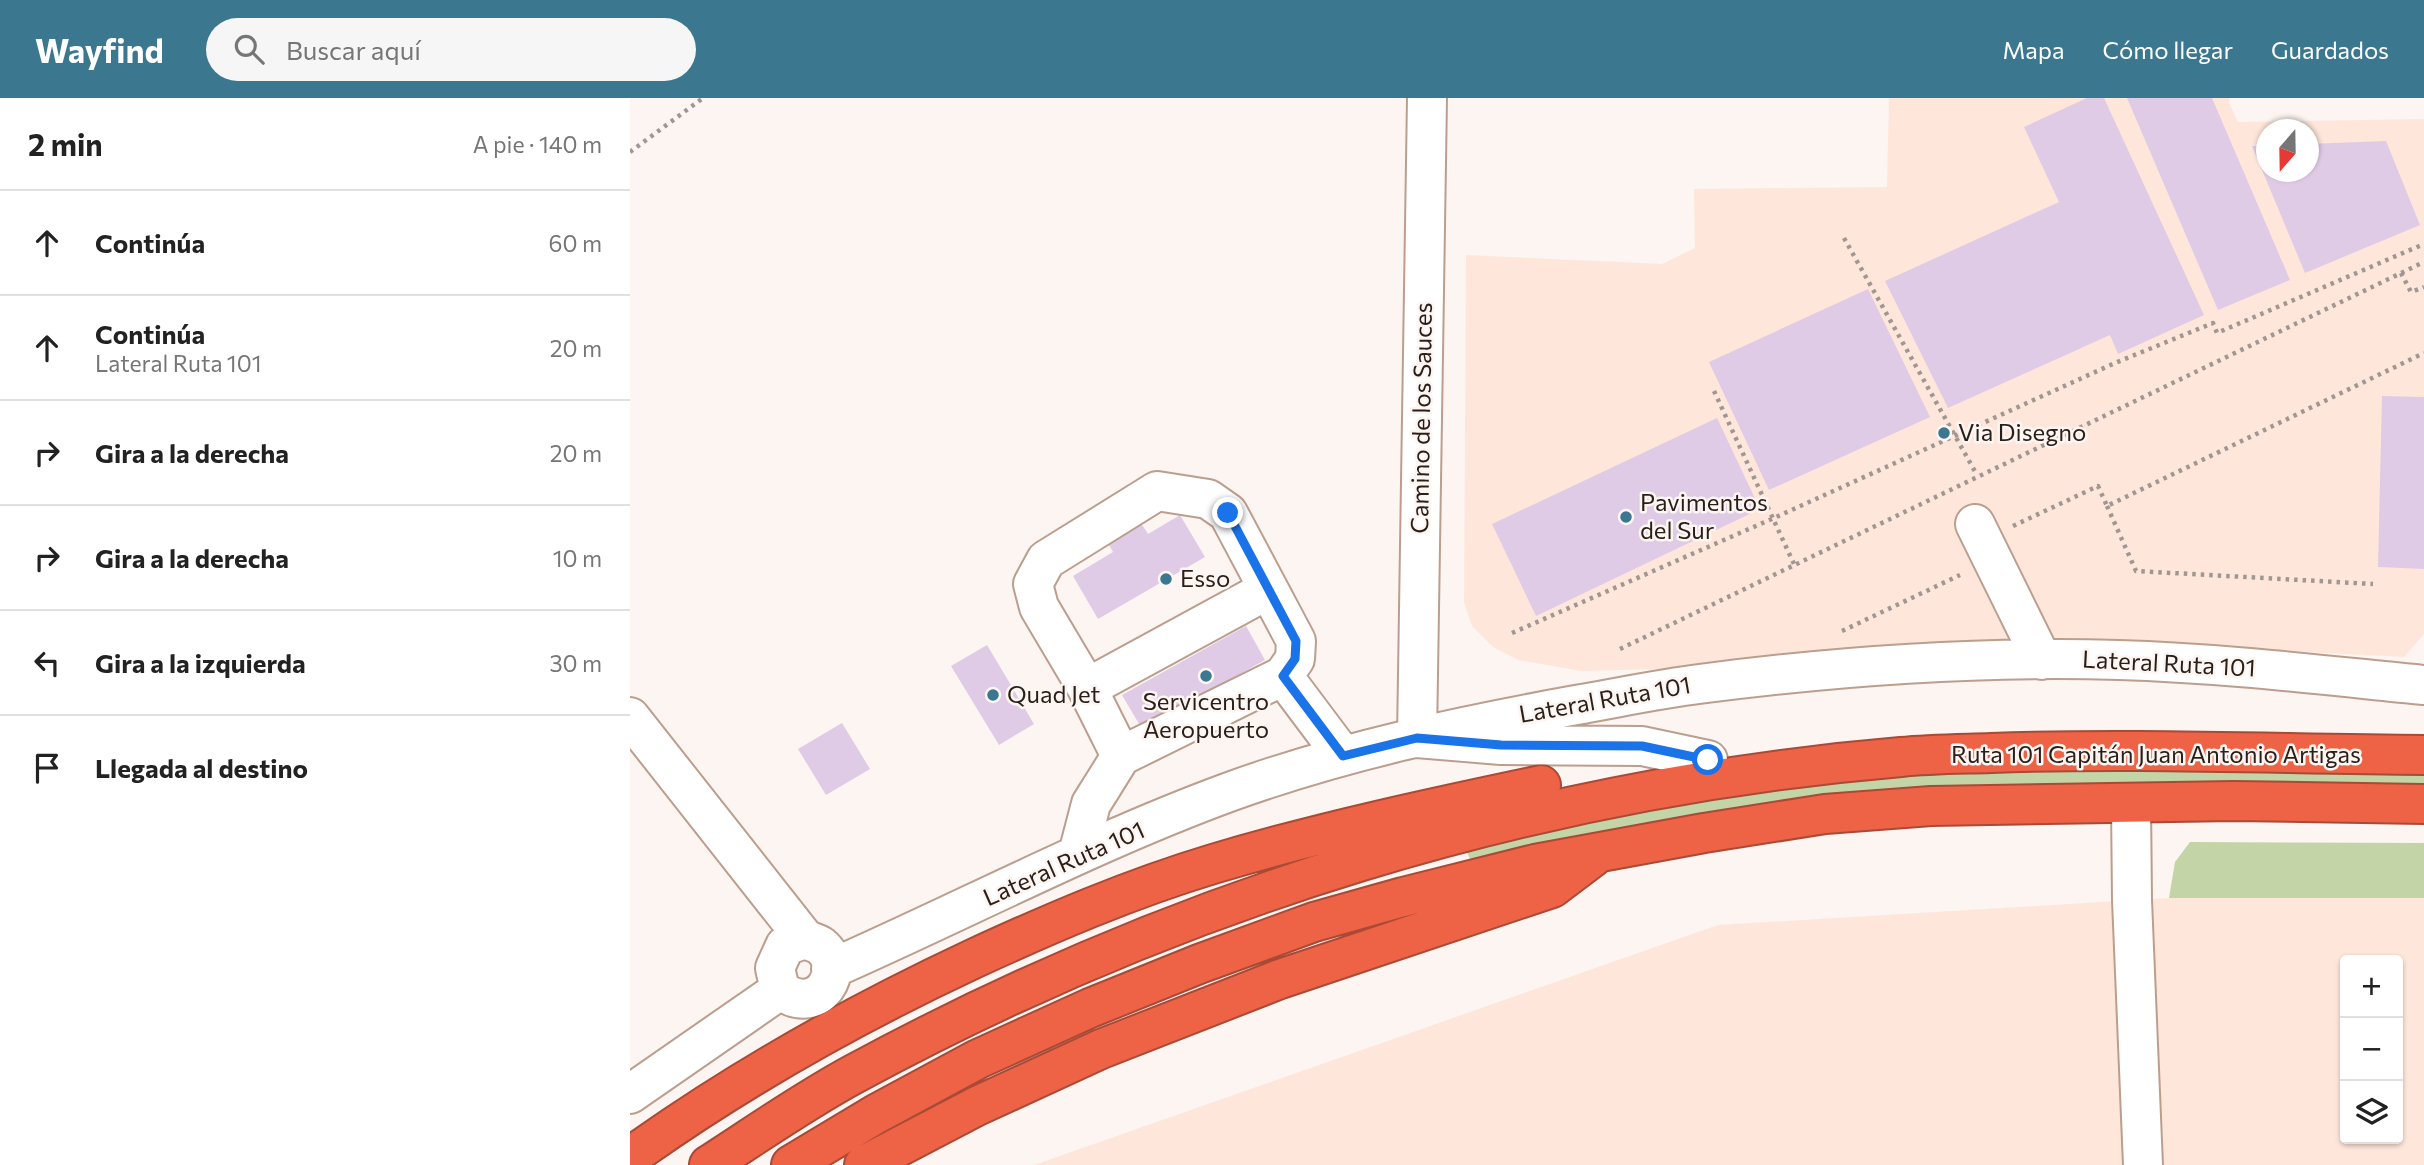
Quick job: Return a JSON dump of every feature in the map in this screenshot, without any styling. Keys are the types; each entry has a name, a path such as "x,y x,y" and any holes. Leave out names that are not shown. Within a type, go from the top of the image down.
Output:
{"highway":[{"name":"Ruta 101 Capitán Juan Antonio Artigas","path":"709,1165 849,1076 1003,998 1102,953 1306,877 1541,811 1642,790 1902,757 2075,750 2424,755"},
{"path":"630,1157 686,1116 873,1006 1062,918 1212,864 1332,833 1541,785 1708,760 1779,771"},
{"name":"Ruta 101 Capitán Juan Antonio Artigas","path":"791,1165 876,1114 978,1059 1090,1008 1314,922 1535,864 1704,832 1825,814 1931,806 2131,803 2424,804"},
{"path":"864,1165 977,1106 1101,1049 1280,979 1552,888 1600,852"}],"street":[{"name":"Camino de los Sauces","path":"1417,738 1427,98"},
{"path":"1079,854 1091,804 1121,756 1283,676 1295,659 1296,641 1228,513 1208,499 1157,491 1045,560 1034,584 1039,607 1087,688 1121,756"},
{"path":"1990,527 2042,660"},
{"path":"1087,688 1267,590"},
{"name":"Lateral Ruta 101","path":"831,969 1079,854 1231,792 1343,756 1495,720 1697,684 1846,669 2042,660 2230,665 2424,685"},
{"path":"1283,676 1343,756"},
{"path":"630,717 790,932 821,946 829,958 831,969 827,986 817,996 805,1000 789,996 780,989 775,968 790,932"},
{"path":"1417,738 1501,745 1642,746 1708,760"},
{"path":"2131,803 2132,900 2143,1165"},
{"path":"630,1094 780,989"}],"path":[{"path":"630,152 703,98"},
{"path":"1844,238 1978,475"},
{"path":"1511,632 1774,518 2115,363 2213,323 2217,333 2424,244"},
{"path":"1620,649 2424,262"},
{"path":"2401,273 2410,292 2424,287"},
{"path":"2107,506 2424,353"},
{"path":"1714,391 1794,564"},
{"path":"1990,527 2098,486 2136,572 2373,584"},
{"path":"1830,637 1962,574"}],"shaded area":[{"name":"Via Disegno","path":"1889,98 2230,98 2229,103 2238,122 2256,122 2256,182 2319,182 2319,121 2424,119 2424,634 2404,657 2064,640 1701,668 1581,671 1518,660 1493,647 1472,626 1464,602 1466,255 1662,264 1695,248 1694,189 1887,187"},
{"path":"2169,898 2424,898 2424,1165 1034,1165 1718,925"}],"green space":[{"path":"2207,769 2424,772 2424,784 1929,787 1759,804 1470,859 1467,852 1661,809 1808,785 1988,772"},
{"path":"2190,842 2424,843 2424,898 2169,898 2175,862"}],"building":[{"path":"2087,98 2104,98 2204,315 2118,354 2110,335 1948,408 1885,281 2059,202 2024,127"},
{"path":"2127,98 2212,98 2290,280 2218,310"},
{"path":"2386,141 2420,225 2305,273 2267,182 2319,182 2319,144"},
{"path":"1868,289 1930,417 1769,490 1709,362"},
{"path":"2382,396 2424,397 2424,569 2378,567"},
{"name":"Pavimentos del Sur","path":"1717,418 1760,509 1536,616 1492,524"},
{"path":"1180,515 1205,557 1098,619 1073,576 1113,552 1106,540 1139,520 1148,534"},
{"path":"1246,626 1265,660 1142,729 1122,695"},
{"name":"Quad Jet","path":"987,645 1034,724 999,745 951,666"},
{"path":"842,723 870,769 826,795 798,749"}],"place":[{"name":"Via Disegno","path":"1944,433"},
{"name":"Pavimentos del Sur","path":"1626,517"},
{"name":"Esso","path":"1166,579"},
{"name":"Servicentro Aeropuerto","path":"1206,676"},
{"name":"Quad Jet","path":"993,695"}],"route":[{"path":"1228,513 1296,641 1295,659 1283,676 1343,756 1417,738 1501,745 1642,746 1708,760"}]}
